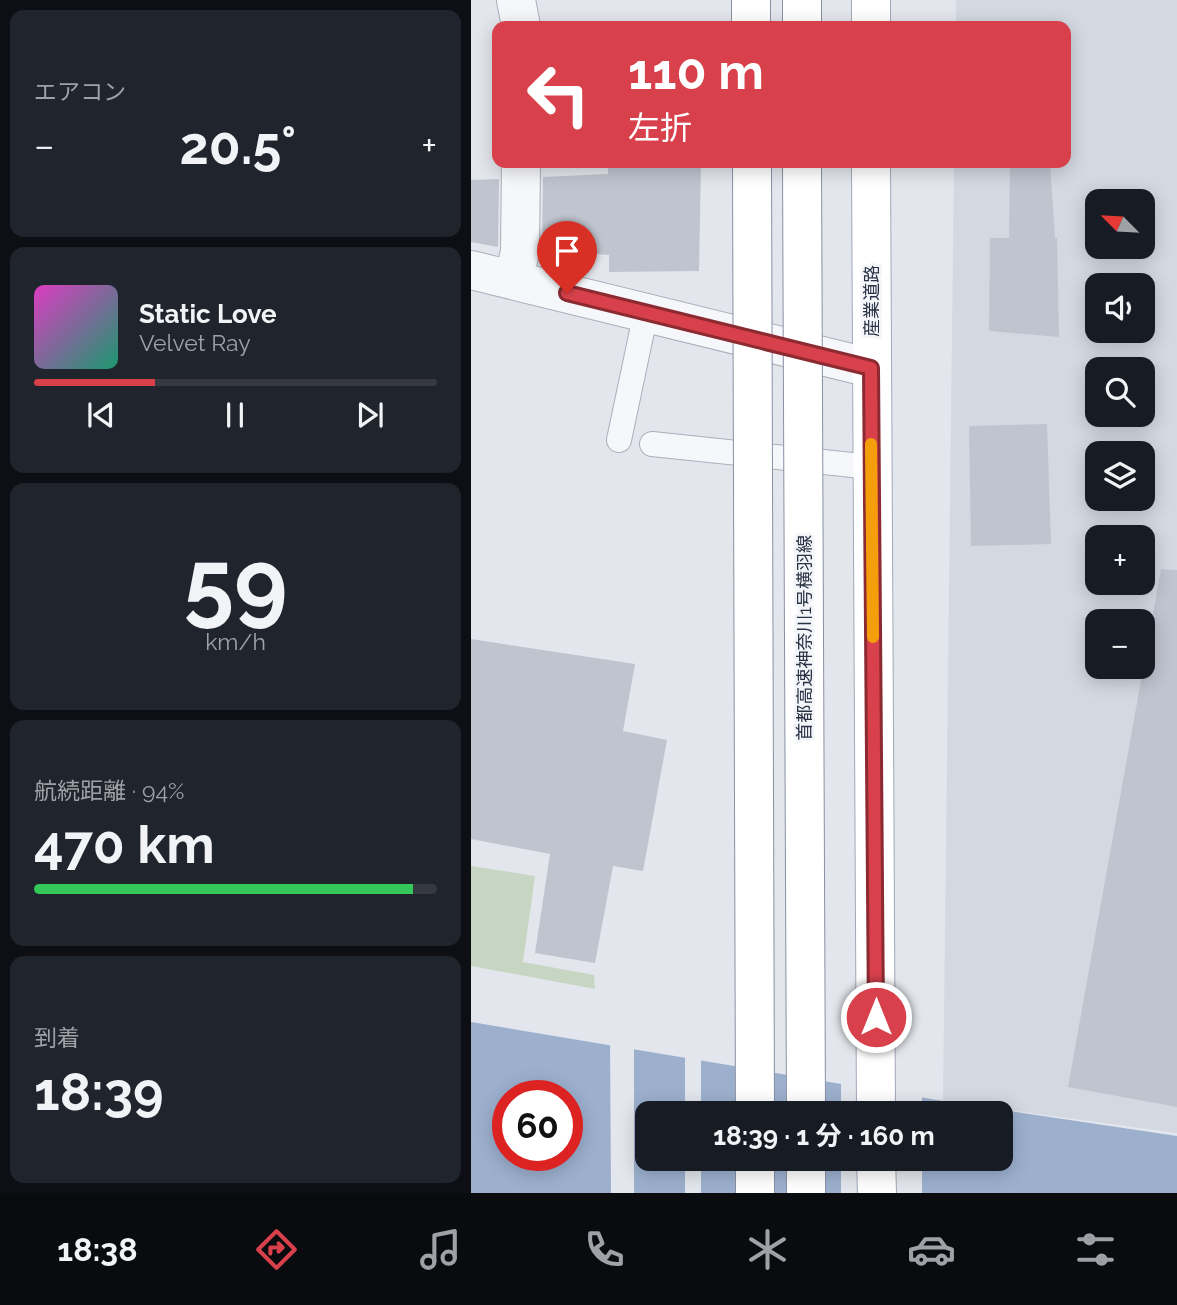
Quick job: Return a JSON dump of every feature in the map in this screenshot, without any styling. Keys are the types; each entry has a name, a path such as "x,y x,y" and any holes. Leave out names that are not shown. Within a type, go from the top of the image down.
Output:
{"main road":[{"path":"751,0 751,21"},
{"path":"802,0 802,21"},
{"path":"871,0 871,21"},
{"path":"752,168 755,1101"},
{"name":"首都高速神奈川1号横羽線","path":"802,168 806,1101"},
{"name":"産業道路","path":"871,168 876,1101"},
{"path":"755,1171 755,1193"},
{"path":"806,1171 806,1193"},
{"path":"876,1171 877,1193"}],"street":[{"path":"516,0 520,21"},
{"path":"514,279 520,251 521,168"},
{"path":"471,270 871,368"}],"lane":[{"path":"619,440 646,312"},
{"path":"652,444 871,467"}],"shaded area":[{"path":"956,0 1177,0 1177,1133 1013,1111 1013,1101 943,1101 954,168 1071,168 1071,21 956,21"}],"green space":[{"path":"471,866 535,876 523,962 594,975 595,989 471,966"}],"water":[{"path":"471,1022 943,1101 635,1101 635,1171 1013,1171 1013,1111 1177,1136 1177,1193 471,1193"}],"pier":[{"path":"610,1041 634,1045 634,1193 611,1193"},
{"path":"685,1054 701,1057 701,1101 685,1101"},
{"path":"841,1080 922,1094 922,1101 841,1101"},
{"path":"685,1171 701,1171 701,1193 685,1193"},
{"path":"841,1171 922,1171 922,1193 841,1193"}],"building":[{"path":"608,168 701,168 699,271 609,272 609,255 542,250 543,177 608,174"},
{"path":"1010,168 1050,168 1057,238 1059,337 989,331 990,238 1009,238"},
{"path":"499,179 498,247 471,242 471,180"},
{"path":"1047,424 1051,544 971,546 969,426"},
{"path":"1161,569 1177,570 1177,1107 1068,1087 1141,679 1155,679 1154,609"},
{"path":"471,639 635,664 623,731 667,740 643,871 613,866 595,963 535,953 550,854 471,839"}],"slow traffic":[{"path":"871,444 873,637"}],"route":[{"path":"567,293 871,368 876,1017"}]}
